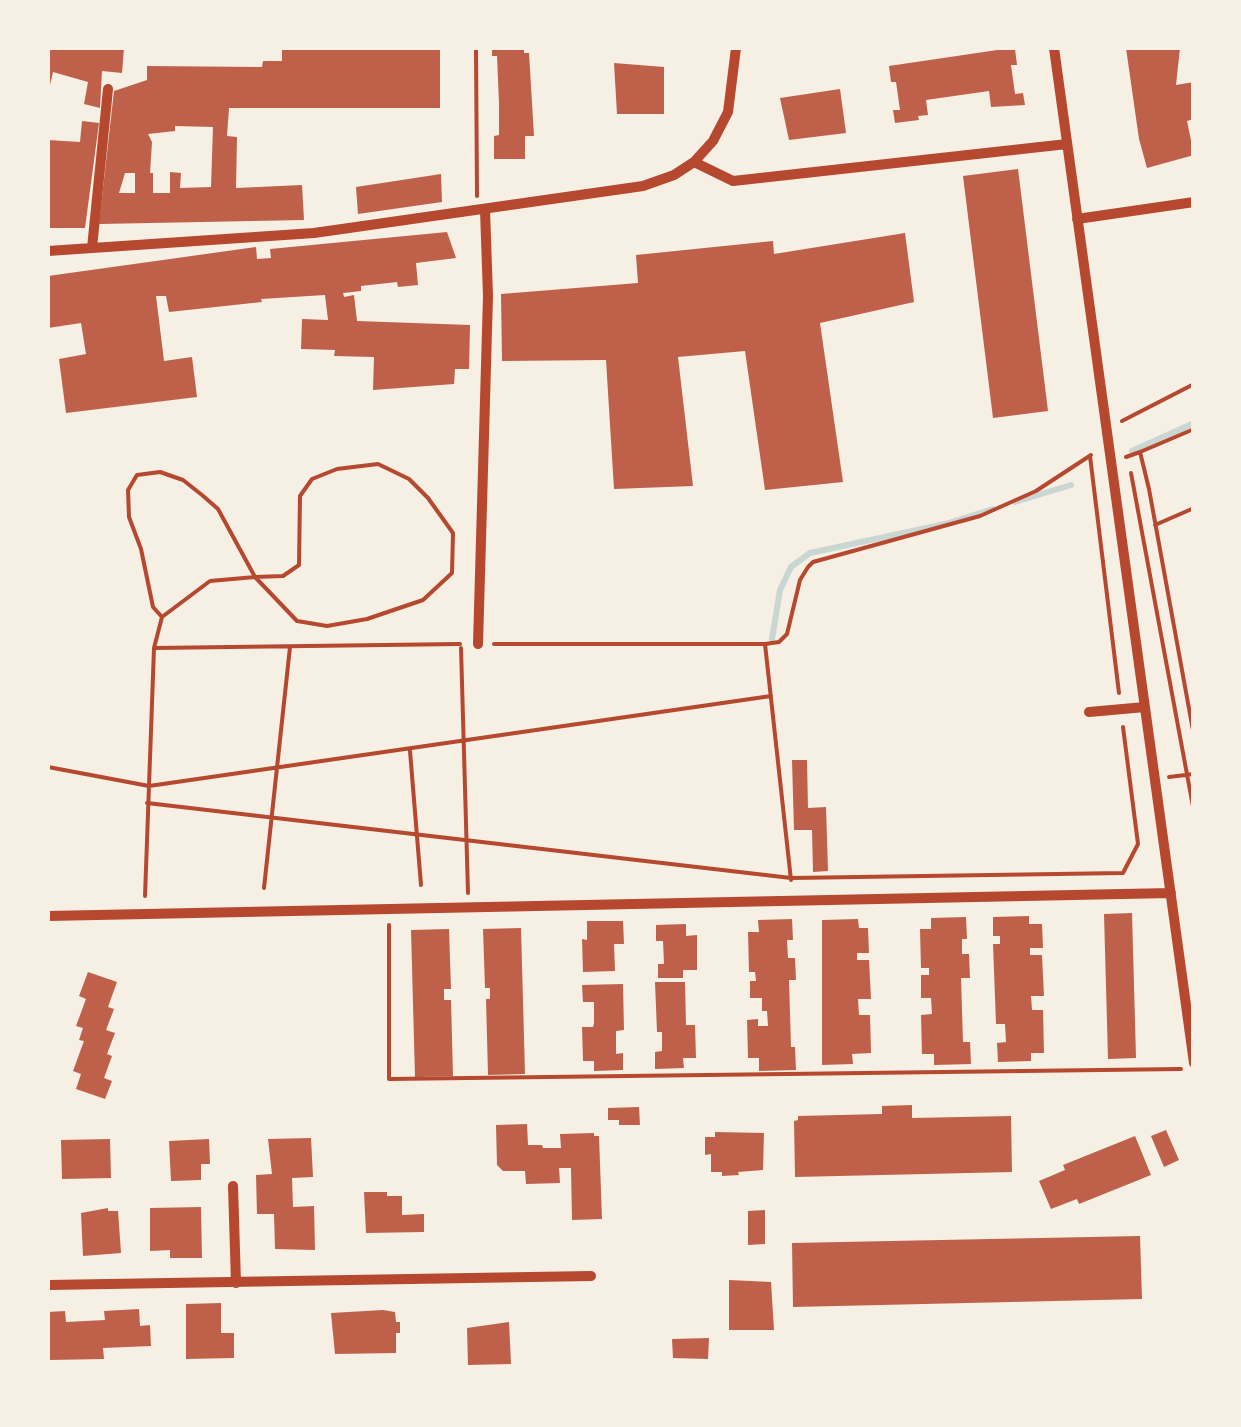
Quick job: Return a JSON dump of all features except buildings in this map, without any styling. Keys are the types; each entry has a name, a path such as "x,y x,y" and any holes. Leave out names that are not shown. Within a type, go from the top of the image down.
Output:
{"street":[{"path":"48,251 314,234 643,186 674,175 694,162 713,141 728,112 736,48"},
{"path":"1054,48 1194,1066"},
{"path":"92,248 108,89"},
{"path":"694,162 733,181 1067,144"},
{"path":"1077,219 1194,202"},
{"path":"478,644 488,296 481,210"},
{"path":"1089,712 1146,707"},
{"path":"48,916 1172,893"},
{"path":"233,1186 236,1282"},
{"path":"48,1285 591,1276"}],"path":[{"path":"476,48 481,210"},
{"path":"793,901 765,644 779,642 787,634 800,580 813,562 980,516 1036,490 1090,456 1106,427 1194,384"},
{"path":"1127,459 1194,429"},
{"path":"1123,450 1138,495 1194,812"},
{"path":"1140,452 1194,736"},
{"path":"147,803 791,878 1123,873 1138,844 1090,456"},
{"path":"144,916 154,648 162,617 210,581 256,577 283,576 299,566 300,496 312,479 337,469 378,464 409,479 453,534 452,573 423,600 367,619 327,626 297,622 256,577 218,509 183,480 160,472 138,475 128,490 129,517 154,607 162,617"},
{"path":"1156,525 1194,508"},
{"path":"461,644 468,908"},
{"path":"264,888 290,647"},
{"path":"48,767 149,786 771,696"},
{"path":"410,748 422,885"},
{"path":"389,910 390,1078 1194,1066"}],"waterway":[{"path":"1132,451 1194,423"},
{"path":"1015,502 1071,485"},
{"path":"772,639 780,590 791,567 810,553 945,524 993,509"}]}
